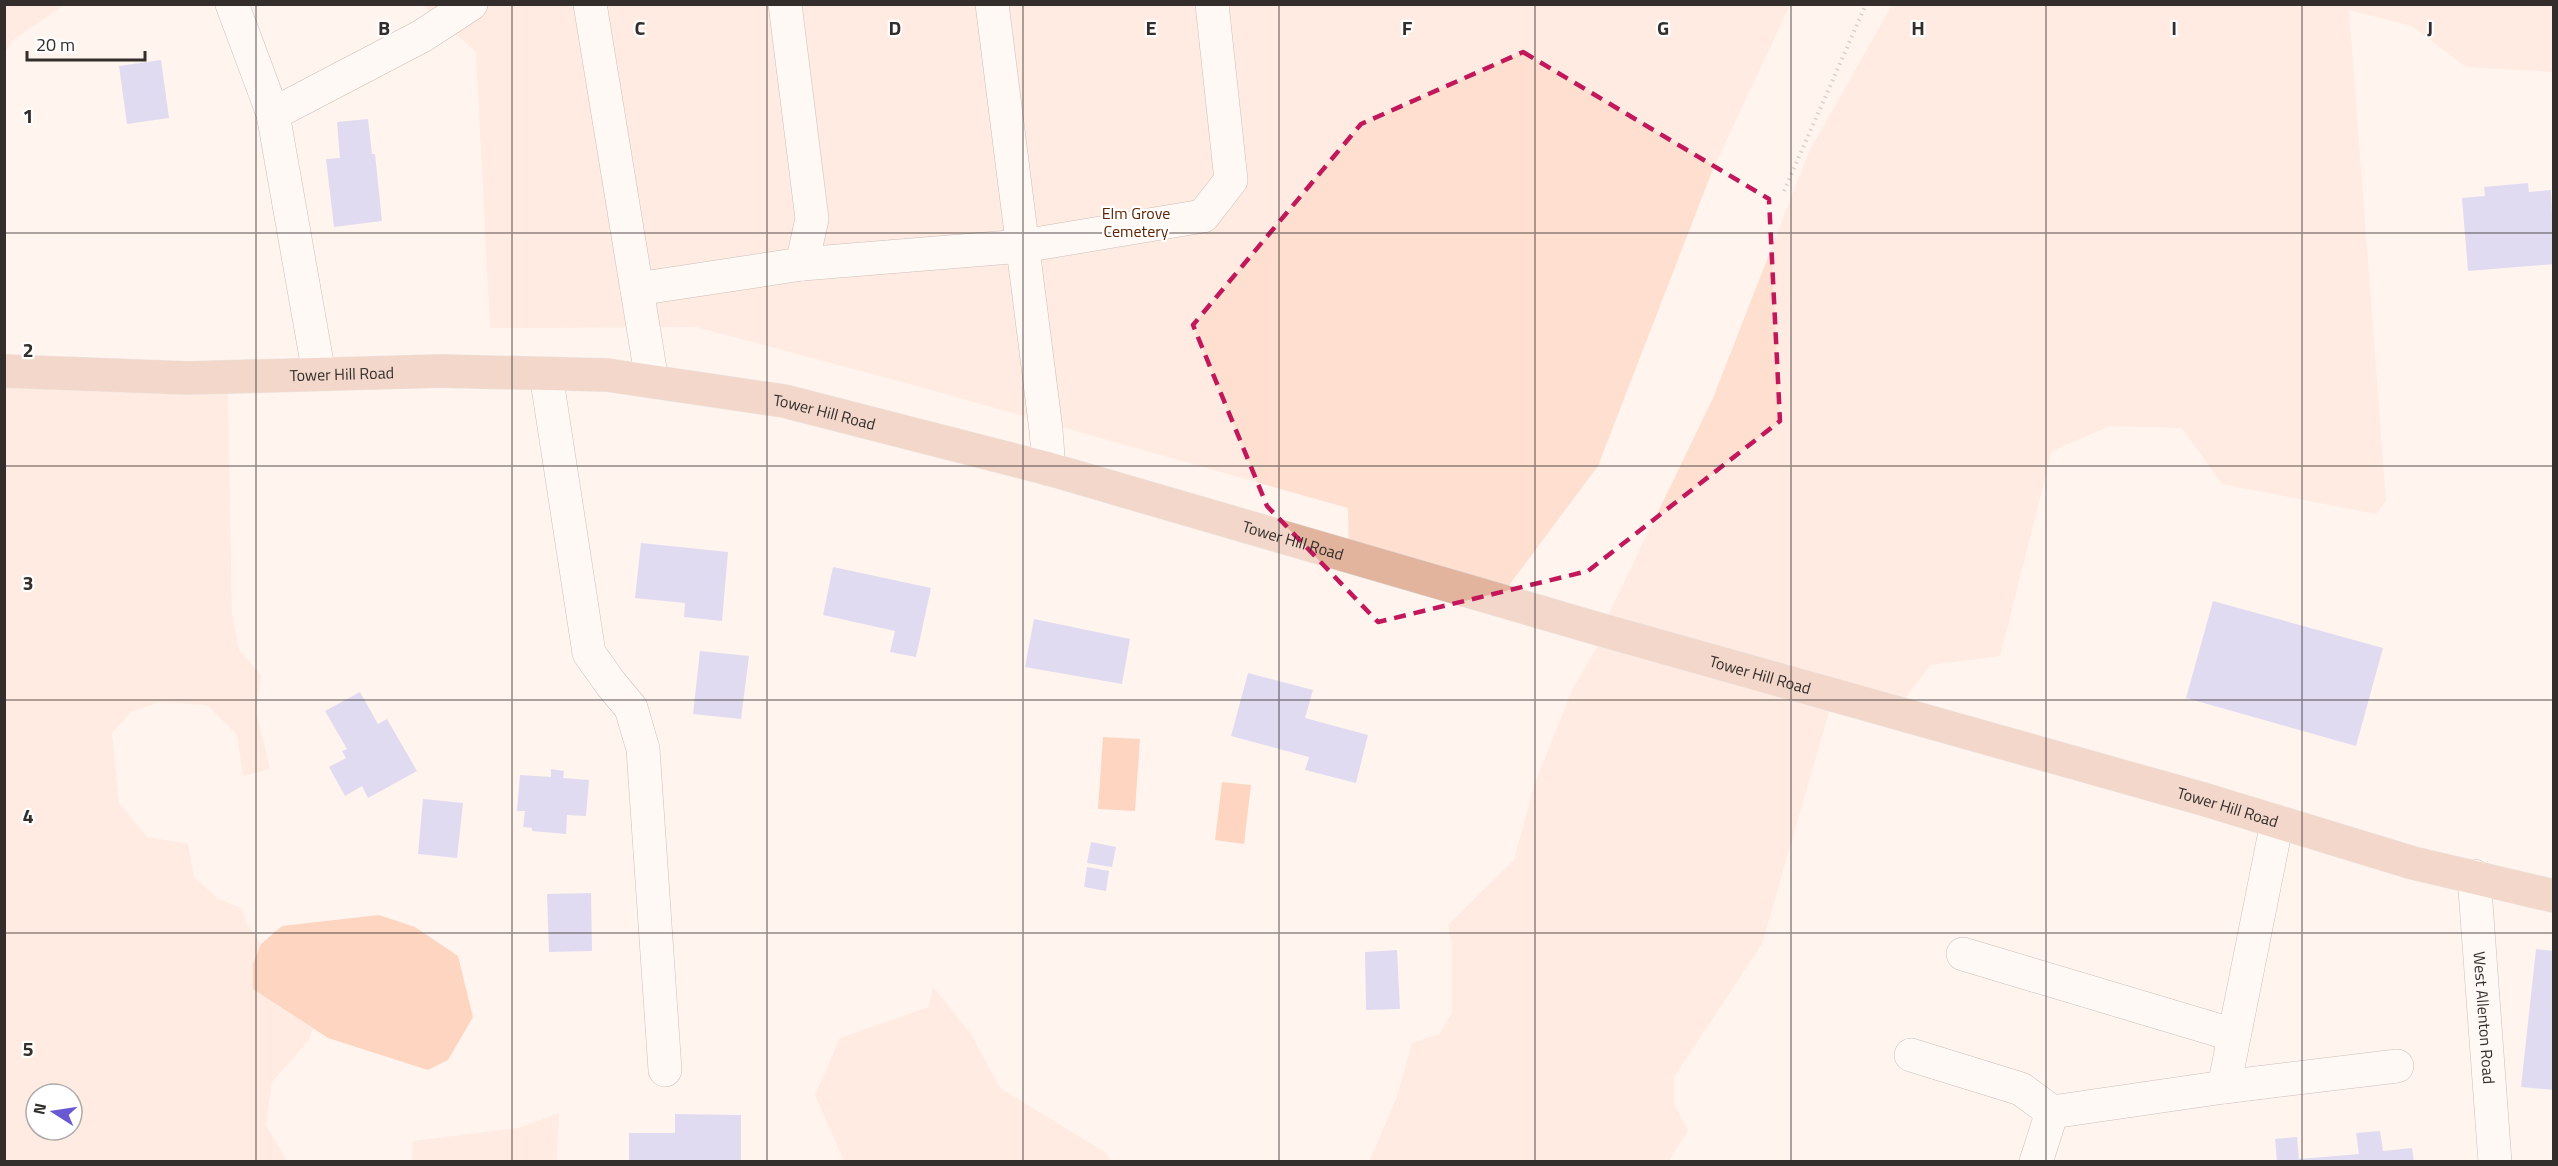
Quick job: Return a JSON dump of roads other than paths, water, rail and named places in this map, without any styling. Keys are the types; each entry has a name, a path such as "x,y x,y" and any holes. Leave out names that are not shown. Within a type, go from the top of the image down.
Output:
{"main road":[{"name":"Tower Hill Road","path":"4,371 188,378 441,371 607,375 784,401 1049,469 2413,863 2553,896"}],"street":[{"path":"232,4 273,114 319,374"},
{"path":"273,114 422,36 471,4"},
{"path":"590,4 652,381"},
{"path":"785,4 812,219 802,264"},
{"path":"992,4 1049,469"},
{"path":"637,289 802,264 1023,246 1203,216 1231,180 1212,4"},
{"path":"546,374 589,653 631,708 643,749 665,1070"},
{"path":"2224,1087 2277,822"},
{"name":"West Allenton Road","path":"2474,876 2496,1161"},
{"path":"1963,954 2234,1035"},
{"path":"1911,1055 2021,1089 2052,1112 2224,1087 2397,1066"},
{"path":"2036,1161 2052,1112"}],"park label":[{"name":"Elm Grove Cemetery","path":"1136,222"}]}
